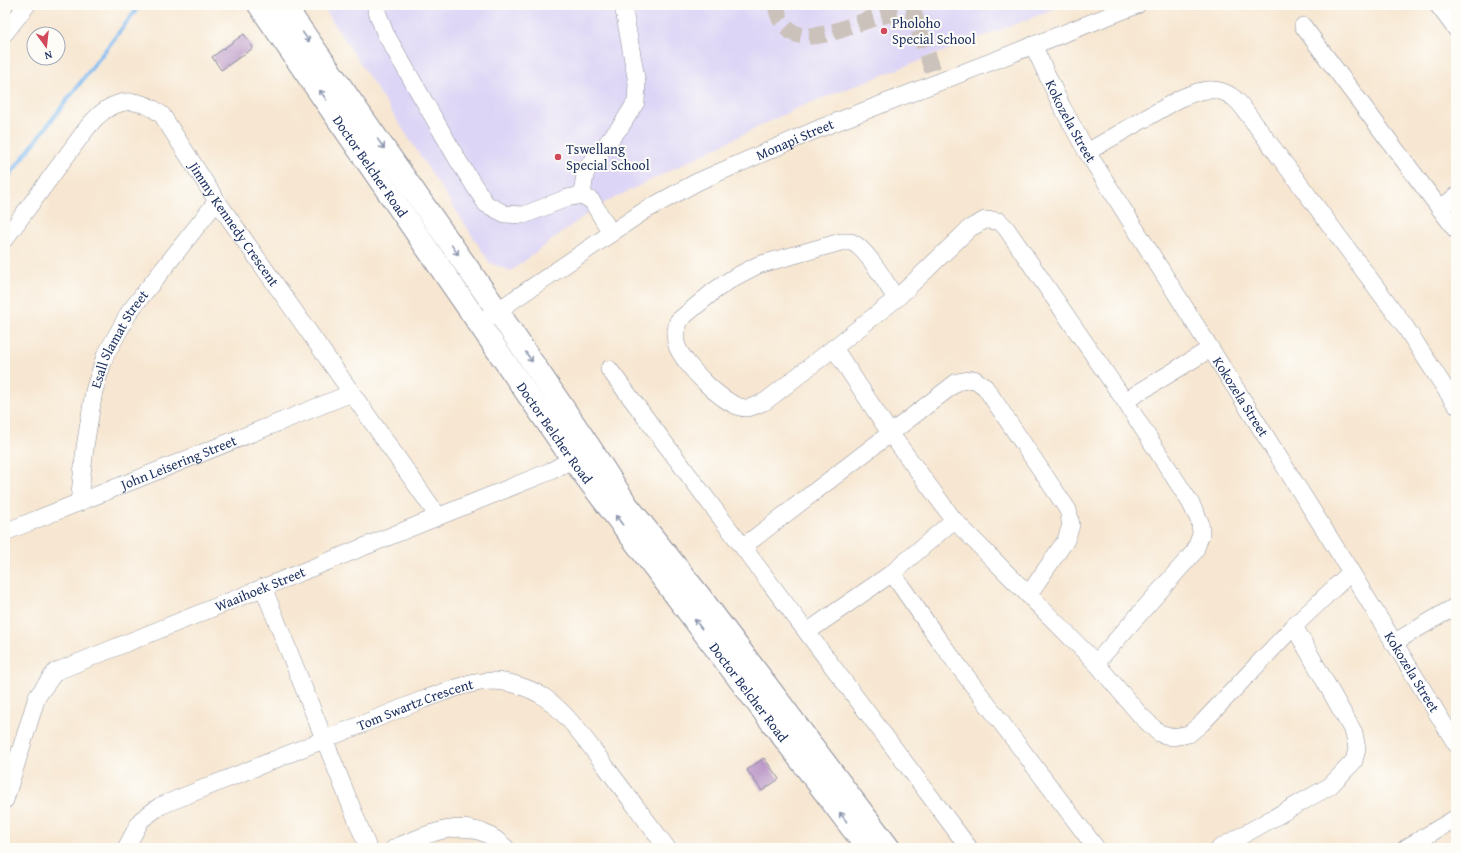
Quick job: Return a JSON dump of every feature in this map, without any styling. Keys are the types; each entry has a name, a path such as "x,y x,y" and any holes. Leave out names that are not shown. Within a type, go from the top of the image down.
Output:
{"main road":[{"name":"Doctor Belcher Road","path":"260,5 478,324 582,455 867,848"},
{"name":"Doctor Belcher Road","path":"284,5 497,310 582,455 626,505 699,595 889,848"}],"street":[{"path":"5,33 27,5"},
{"path":"376,5 376,9 386,33 459,162 486,204 506,214 524,215 567,198 582,195 592,201 611,233"},
{"path":"582,195 585,175 589,165 620,126 636,102 637,83 623,5"},
{"name":"Monapi Street","path":"478,324 644,211 697,182 818,129 1137,5"},
{"path":"1438,5 1456,29"},
{"path":"1303,26 1456,230"},
{"name":"Kokozela Street","path":"1033,45 1062,107 1087,152 1351,572 1456,744"},
{"path":"1087,152 1181,98 1196,92 1214,89 1227,93 1240,105 1404,326 1456,405"},
{"name":"Jimmy Kennedy Crescent","path":"5,239 94,120 107,108 119,103 141,103 152,107 162,115 217,201 438,516"},
{"path":"1440,209 1456,196"},
{"name":"Esall Slamat Street","path":"79,503 85,447 94,391 105,356 130,311 217,201"},
{"path":"896,299 880,273 865,254 852,242 841,242 758,265 733,278 678,321 675,336 677,346 688,363 715,391 730,404 747,408 766,400 896,299 970,228 986,220 999,221 1006,228 1125,401 1190,502 1200,522 1201,534 1195,551 1096,662"},
{"path":"834,348 890,433 954,520 1096,662 1141,716 1160,733 1173,737 1189,734 1202,723 1294,626 1351,572"},
{"path":"1125,401 1210,349"},
{"path":"609,369 744,546 969,848"},
{"path":"744,546 957,382 974,379 985,387 1068,510 1071,525 1066,540 1029,594"},
{"name":"John Leisering Street","path":"5,532 352,393"},
{"name":"Waaihoek Street","path":"5,800 38,697 55,672 552,471 582,455"},
{"path":"807,632 892,573 954,520"},
{"path":"892,573 938,639 1096,848"},
{"path":"263,587 368,848"},
{"path":"1393,643 1456,606"},
{"path":"1220,848 1330,786 1354,761 1357,749 1354,733 1294,626"},
{"name":"Tom Swartz Crescent","path":"126,848 141,820 160,806 422,700 463,686 480,682 494,681 516,685 530,690 544,697 559,710 584,737 667,848"},
{"path":"1406,848 1456,818"},
{"path":"394,848 440,830 456,827 470,828 486,833 506,848"}],"shaded area":[{"name":"Tswellang Special School","path":"322,5 1065,5 797,108 596,207 511,271 490,263"}],"building":[{"path":"244,34 253,48 221,70 212,57"},
{"path":"764,758 779,779 762,791 747,770"}],"waterway":[{"path":"5,181 140,5"}],"tunnel":[{"path":"776,5 782,22 793,33 808,36 826,34 883,16 900,13 914,15 937,83"}],"place":[{"name":"Pholoho Special School","path":"884,31"},
{"name":"Tswellang Special School","path":"558,157"}]}
